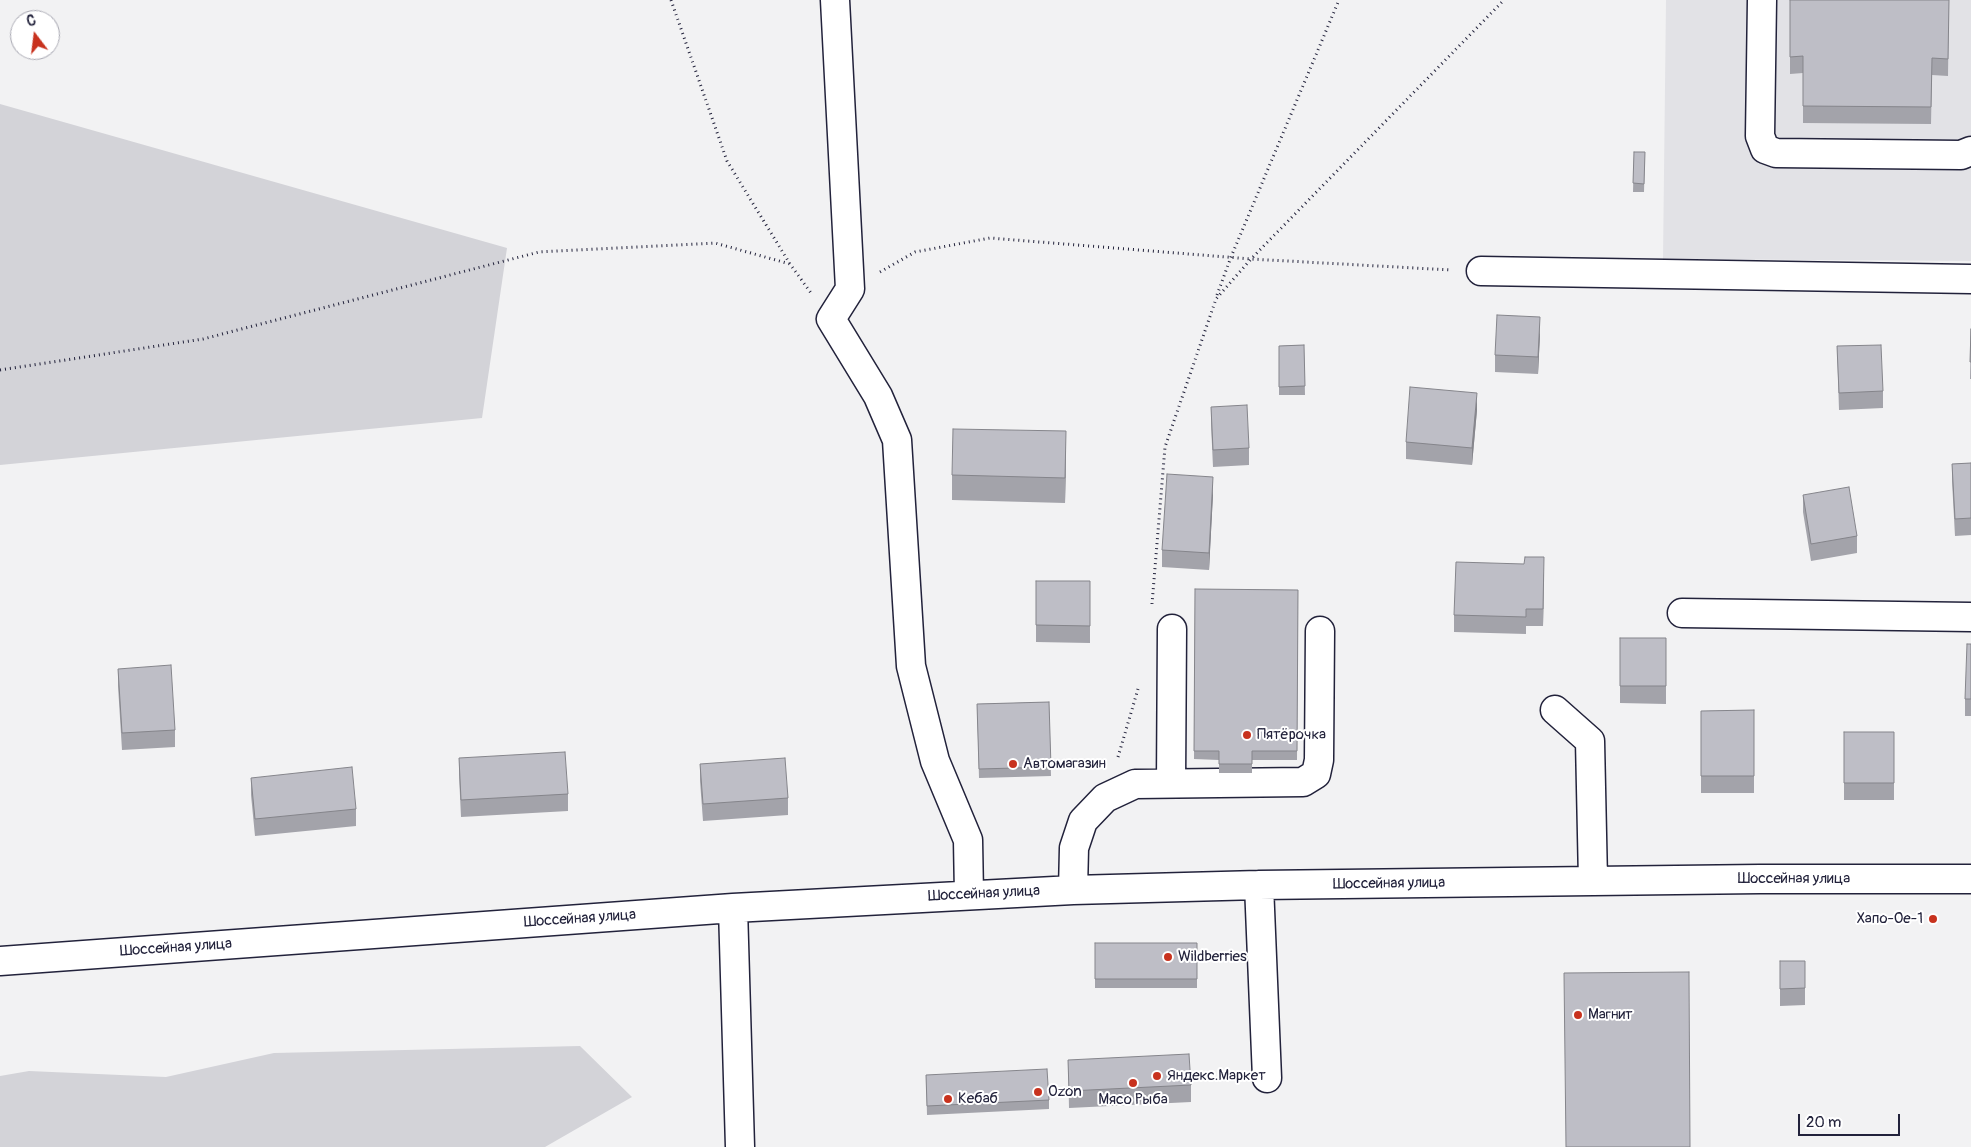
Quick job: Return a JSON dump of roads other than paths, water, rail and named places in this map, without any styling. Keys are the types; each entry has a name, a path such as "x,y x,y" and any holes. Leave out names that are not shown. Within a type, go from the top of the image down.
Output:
{"street":[{"path":"835,0 850,290 831,319 878,396 897,440 911,666 935,761 968,840 969,895"},
{"path":"1762,0 1760,136 1765,149 1776,153 1962,155 1971,151"},
{"path":"1481,272 1971,279"},
{"path":"1682,613 1971,618"},
{"path":"1162,621 1171,783"},
{"path":"1073,890 1074,848 1083,821 1105,798 1135,784 1303,782 1316,774 1319,760 1320,632"},
{"path":"1555,710 1590,741 1593,881"},
{"name":"Шоссейная улица","path":"0,962 733,908 1073,890 1259,885 1971,879"},
{"path":"1259,885 1267,1078"},
{"path":"733,908 740,1147"}],"place":[{"name":"Пятёрочка","path":"1247,735"},
{"name":"Автомагазин","path":"1013,764"},
{"name":"Хапо-Ое-1","path":"1933,919"},
{"name":"Wildberries","path":"1168,957"},
{"name":"Магнит","path":"1578,1015"},
{"name":"Яндекс.Маркет","path":"1157,1076"},
{"name":"Мясо Рыба","path":"1133,1083"},
{"name":"Ozon","path":"1038,1092"},
{"name":"Кебаб","path":"948,1099"}]}
